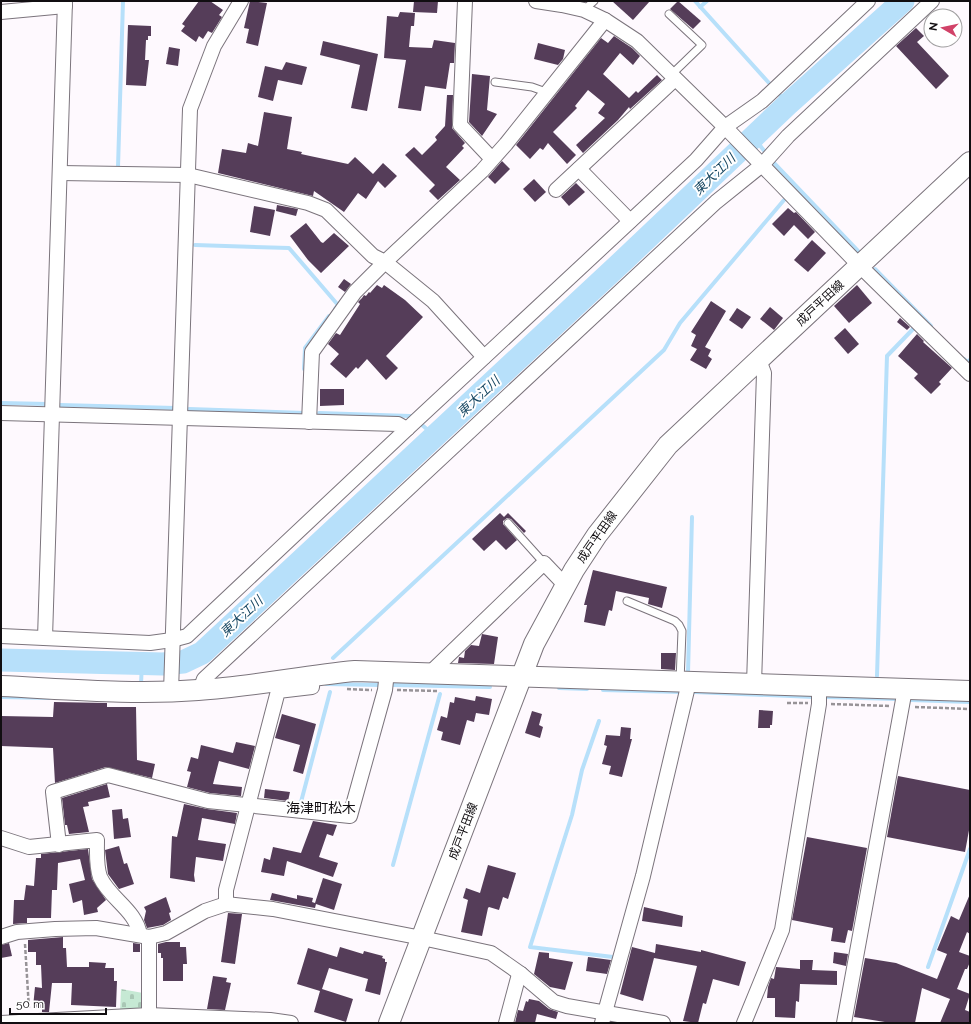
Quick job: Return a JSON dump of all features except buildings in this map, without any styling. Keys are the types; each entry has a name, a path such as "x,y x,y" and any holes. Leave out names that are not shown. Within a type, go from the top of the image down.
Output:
{"main road":[{"name":"成戸平田線","path":"389,1023 534,644 566,586 597,535 668,445 970,162"},
{"path":"1,686 171,688 200,690 244,686 313,675 355,671 386,681 430,673 522,676 754,684 819,695 903,698 970,691"}],"street":[{"path":"171,688 190,109 214,46 241,1"},
{"path":"465,1 460,125 492,160"},
{"path":"536,1 589,6 604,20 637,42 728,130 860,266 970,374"},
{"path":"1,636 172,643 187,636 484,357 728,130 762,101 868,1"},
{"path":"200,690 204,679 932,1"},
{"path":"1,12 65,3 45,638"},
{"path":"309,422 312,352 355,292 492,160 604,20"},
{"path":"556,190 673,77"},
{"path":"579,169 630,221"},
{"path":"60,173 188,176 308,203 326,210 373,256 385,262 433,301 484,357"},
{"path":"754,684 764,373 759,360"},
{"path":"1,413 398,424 407,429"},
{"path":"430,673 544,563 566,586"},
{"path":"226,904 226,890 278,691 312,687 313,675"},
{"path":"59,844 53,792 108,775 208,801 350,816 386,681"},
{"path":"603,1018 642,876 684,682"},
{"path":"744,1023 782,930 819,695"},
{"path":"844,1023 903,698"},
{"path":"1,838 29,847 96,840 100,875 105,886 135,920 145,936 149,1019"},
{"path":"1,937 24,932 96,928 145,936 166,932 205,911 226,904 273,909 422,938 491,954 521,974 554,1002 603,1018 663,1023"},
{"path":"506,1023 518,978 521,974"},
{"path":"1,1023 30,1021 149,1019 270,1020 290,1023"}],"lane":[{"path":"669,14 702,45 673,77"},
{"path":"495,82 532,86 546,92"},
{"path":"508,523 544,563"},
{"path":"627,601 680,624 682,631 684,682"}],"path":[{"path":"346,689 386,681 439,691"},
{"path":"780,702 819,695 903,698 970,709"},
{"path":"24,932 30,1021"}],"green space":[{"path":"121,989 143,993 143,1008 141,1011 120,1012"}],"waterway":[{"path":"118,167 123,1"},
{"path":"695,1 769,83"},
{"path":"700,7 707,1"},
{"name":"東大江川","path":"1,660 163,664 183,662 202,653 626,258 788,104 903,1"},
{"path":"777,92 788,104"},
{"path":"753,137 766,153"},
{"path":"774,163 858,251"},
{"path":"333,658 664,350 680,323 784,200"},
{"path":"195,245 289,248 338,305 335,309"},
{"path":"875,269 931,326"},
{"path":"304,369 305,348 329,316"},
{"path":"877,676 887,356 914,328"},
{"path":"964,359 967,362 970,360"},
{"path":"1,403 48,404"},
{"path":"60,405 175,408 175,405"},
{"path":"189,409 305,413"},
{"path":"319,413 410,416 413,418"},
{"path":"422,425 435,436"},
{"path":"688,673 692,517"},
{"path":"141,684 142,663"},
{"path":"326,684 380,685"},
{"path":"393,685 490,687"},
{"path":"559,688 587,689"},
{"path":"603,690 681,692"},
{"path":"301,802 330,692"},
{"path":"694,692 814,697 813,699"},
{"path":"393,865 440,694"},
{"path":"1,697 49,698"},
{"path":"825,697 897,699"},
{"path":"911,700 970,702"},
{"path":"599,721 582,770 572,815 530,947 613,957"},
{"path":"928,967 970,849"}],"district":[{"name":"海津町松木","path":"321,808"}]}
